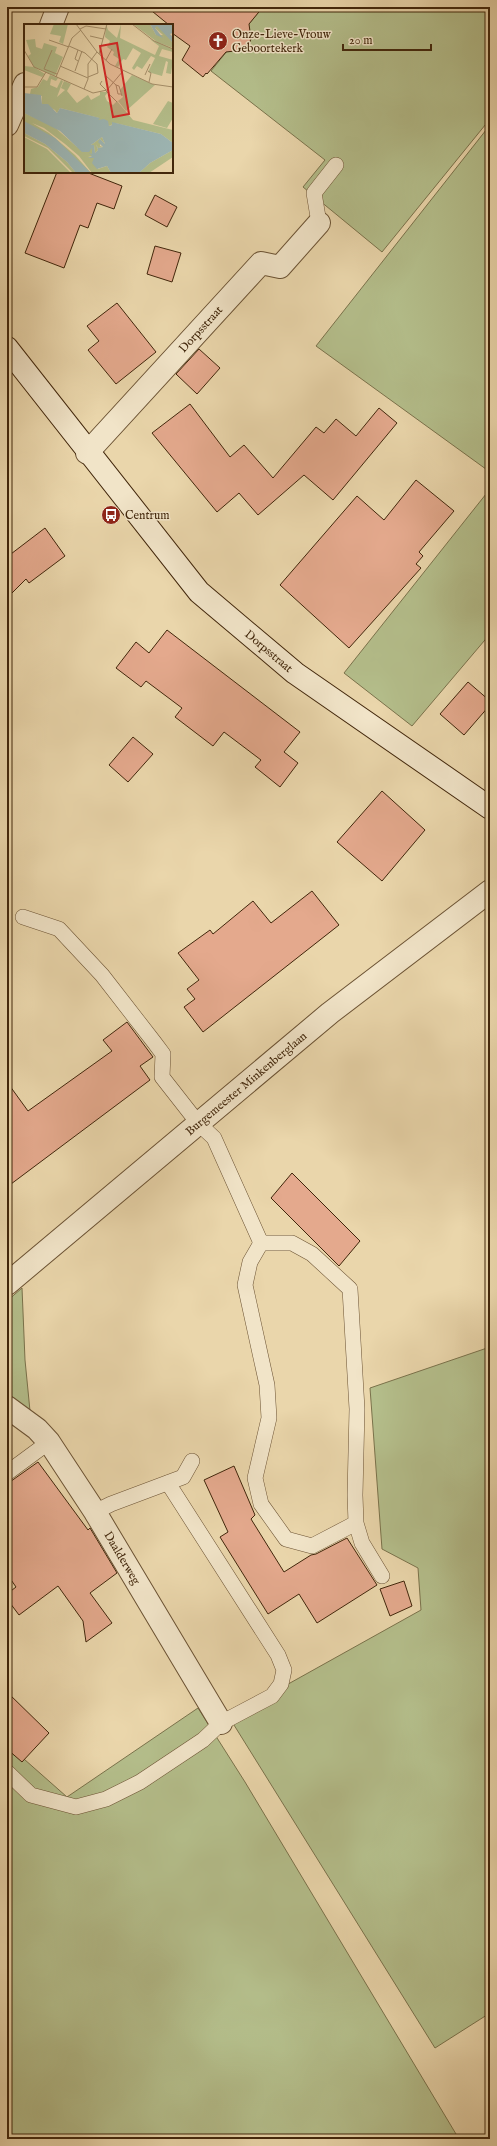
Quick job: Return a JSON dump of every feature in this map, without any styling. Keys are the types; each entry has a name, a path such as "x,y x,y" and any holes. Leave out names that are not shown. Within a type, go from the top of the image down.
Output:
{"street":[{"path":"51,24 58,7"},
{"path":"7,125 24,86"},
{"name":"Dorpsstraat","path":"87,453 261,263 280,267 319,223"},
{"name":"Dorpsstraat","path":"7,348 87,453 199,592 296,673 490,808"},
{"name":"Burgemeester Minkenberglaan","path":"7,1284 330,1013 490,891"},
{"name":"Daalderweg","path":"7,1407 37,1429 50,1442 95,1512 221,1723"}],"lane":[{"path":"319,223 314,193 336,165"},
{"path":"23,917 59,929 102,975 163,1054 162,1077 198,1123 214,1138 261,1243"},
{"path":"261,1243 250,1262 245,1285 267,1385 269,1418 255,1478 261,1504 286,1539 312,1546 356,1523"},
{"path":"261,1243 292,1243 312,1254 350,1289 357,1409 355,1495 356,1523 362,1543 382,1576"},
{"path":"7,1473 50,1442"},
{"path":"95,1512 111,1504 183,1477 192,1461"},
{"path":"7,1772 31,1795 76,1807 106,1799 140,1782 203,1740 221,1723 272,1696 281,1684 284,1670 278,1655 168,1483"}],"green space":[{"path":"259,7 490,7 490,119 382,252 303,187 325,160 211,71 261,9"},
{"path":"490,125 490,472 316,346"},
{"path":"490,489 490,634 412,726 344,673"},
{"path":"22,1288 25,1360 30,1411 7,1398 7,1301"},
{"path":"490,1347 490,2013 435,2048 229,1717 421,1610 418,1568 382,1549 370,1388"},
{"path":"198,1708 245,1782 459,2139 7,2139 7,1744 67,1797"}],"building":[{"name":"Onze-Lieve-Vrouw Geboortekerk","path":"147,7 263,7 249,24 251,39 248,46 243,50 226,52 203,77 182,60 190,46 173,34 173,24 168,24"},
{"path":"57,173 89,173 122,186 114,209 97,203 88,228 80,225 64,268 25,253"},
{"path":"155,195 177,207 167,227 145,215"},
{"path":"155,246 181,253 172,282 147,274"},
{"path":"117,303 156,352 116,384 88,350 99,341 87,326"},
{"path":"199,349 220,368 197,394 176,374"},
{"path":"190,404 230,457 244,445 273,478 316,427 324,433 336,419 356,436 379,408 397,423 333,500 304,475 258,515 239,493 217,512 152,433"},
{"path":"416,480 454,511 419,552 423,556 416,564 421,568 349,648 280,585 357,496 384,520"},
{"path":"45,528 65,556 29,583 26,579 7,598 7,557"},
{"path":"167,630 300,732 284,752 298,763 280,787 255,767 261,760 224,732 213,746 175,717 182,708 146,681 141,687 116,668 136,642 149,653"},
{"path":"468,682 490,701 490,705 464,735 440,714"},
{"path":"133,737 153,754 128,782 109,765"},
{"path":"382,791 425,830 382,881 337,842"},
{"path":"312,891 339,925 203,1032 184,1007 195,999 187,989 199,980 178,953 210,930 213,934 253,901 271,923"},
{"path":"127,1022 153,1057 140,1066 150,1080 7,1187 7,1082 28,1111 112,1051 103,1040"},
{"path":"292,1173 360,1241 339,1266 271,1198"},
{"path":"38,1462 88,1530 90,1528 117,1573 90,1593 112,1623 86,1642 83,1621 58,1586 19,1615 7,1599 7,1594 16,1587 7,1574 7,1484"},
{"path":"234,1466 255,1515 251,1519 284,1572 311,1555 316,1554 347,1538 377,1585 317,1623 299,1594 268,1614 220,1537 228,1532 204,1480"},
{"path":"404,1581 412,1606 390,1616 380,1589"},
{"path":"7,1692 49,1733 22,1762 7,1749"}],"place":[{"name":"Onze-Lieve-Vrouw Geboortekerk","path":"218,41"},
{"name":"Centrum","path":"111,515"}]}
